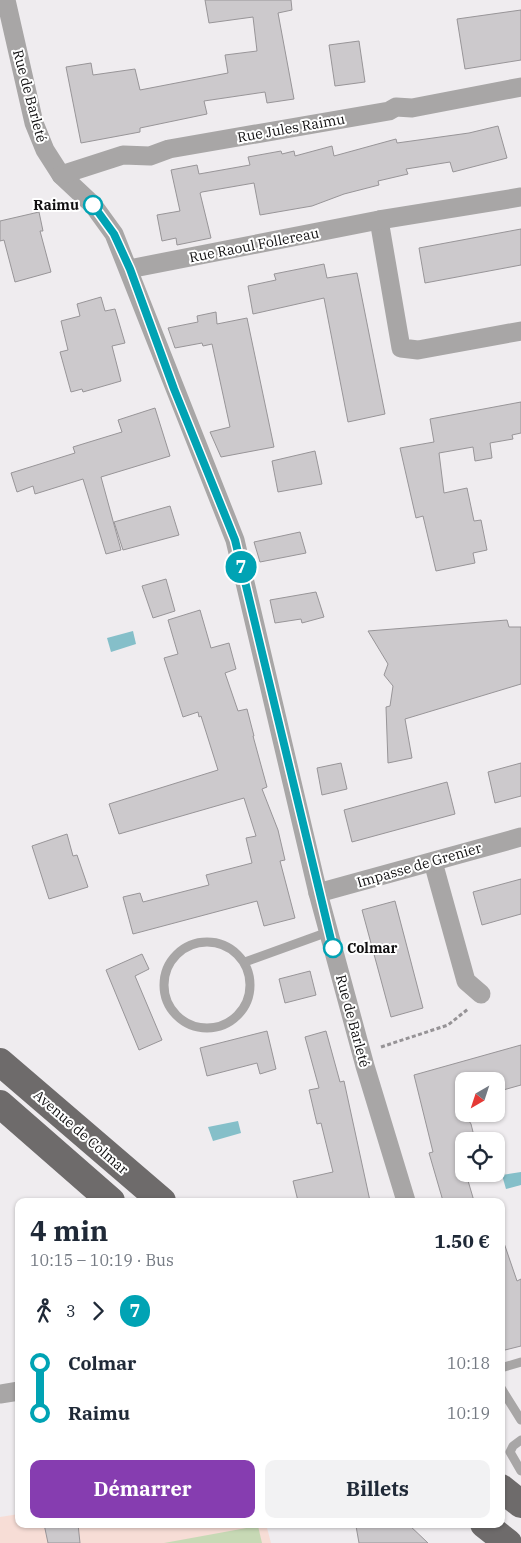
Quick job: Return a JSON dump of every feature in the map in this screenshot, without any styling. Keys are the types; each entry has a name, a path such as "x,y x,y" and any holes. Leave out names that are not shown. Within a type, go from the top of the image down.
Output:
{"main road":[{"name":"Avenue de Colmar","path":"0,1062 159,1198"},
{"path":"0,1104 108,1198"},
{"path":"505,1491 521,1504"},
{"path":"489,1528 508,1543"}],"street":[{"name":"Rue de Barleté","path":"6,0 34,123 45,150 61,174 106,221 130,269 174,389 235,540 328,932 361,1053 405,1198"},
{"name":"Rue Jules Raimu","path":"61,174 123,155 150,156 169,149 389,111 396,107 412,108 521,87"},
{"name":"Rue Raoul Follereau","path":"130,269 379,220 521,197"},
{"path":"379,220 400,348 418,350 521,331"},
{"name":"Impasse de Grenier","path":"318,893 521,837"},
{"path":"433,862 466,981 481,994"},
{"path":"0,1394 15,1392"}],"lane":[{"path":"245,962 328,932"},
{"path":"209,941 223,944 236,951 245,962 250,976 251,990 243,1009 227,1024 214,1028 199,1028 186,1023 175,1014 167,1002 164,988 165,973 171,960 181,949 194,943 209,941"},
{"path":"505,1367 521,1362"},
{"path":"505,1394 521,1420"},
{"path":"521,1440 512,1446 510,1452 521,1470"}],"path":[{"path":"361,1053 448,1025 456,1020 481,994"}],"shaded area":[{"path":"15,1515 15,1528 267,1528 271,1543 0,1543 0,1517"}],"green space":[{"path":"247,1528 258,1528 262,1543 164,1543"}],"water":[{"path":"133,631 136,644 111,652 107,638"},
{"path":"238,1121 241,1133 213,1141 208,1127"},
{"path":"521,1172 521,1185 506,1189 504,1182 505,1175"}],"building":[{"path":"205,0 291,0 292,10 278,13 294,99 267,103 265,92 204,101 207,114 140,128 140,132 81,143 66,67 91,63 93,75 135,69 140,90 228,73 225,55 257,51 253,17 209,23"},
{"path":"521,10 521,60 465,69 457,19"},
{"path":"359,41 365,82 335,86 329,45"},
{"path":"498,126 507,158 453,172 450,162 406,169 408,174 378,181 379,185 344,194 312,206 260,215 254,183 202,192 200,193 211,238 177,245 176,238 162,241 157,215 180,211 171,170 197,165 199,174 250,165 248,157 281,151 282,154 294,151 295,156 332,146 334,156 396,139 397,143 469,133"},
{"path":"39,212 43,231 40,231 51,272 15,282 4,240 0,241 0,221"},
{"path":"521,229 521,265 425,283 419,248"},
{"path":"324,264 327,278 357,273 385,414 348,422 324,298 253,314 248,286 276,280 274,274"},
{"path":"101,297 105,311 115,309 125,343 112,346 121,381 83,392 82,389 71,392 60,352 68,350 61,321 80,316 77,304"},
{"path":"216,312 217,324 247,318 274,447 221,457 210,432 230,427 212,344 203,346 202,343 175,348 168,328 198,322 197,316"},
{"path":"521,402 521,433 512,435 513,439 490,443 492,458 475,461 473,447 439,453 444,493 467,488 474,521 481,520 487,550 473,553 475,563 436,571 423,516 416,518 400,448 434,442 430,419"},
{"path":"155,408 170,456 101,477 121,550 106,554 83,479 35,494 33,486 17,492 11,473 75,453 73,447 122,432 118,420"},
{"path":"315,451 322,484 278,492 272,461"},
{"path":"170,506 179,535 123,550 114,522"},
{"path":"300,532 306,553 260,562 254,542"},
{"path":"166,579 175,611 153,618 142,586"},
{"path":"316,592 324,617 302,623 301,619 275,623 270,600"},
{"path":"200,610 211,648 229,643 236,669 225,673 238,711 247,709 267,787 262,789 278,830 285,860 280,861 295,918 264,926 257,901 133,934 123,897 140,893 143,902 209,885 206,875 252,863 246,838 256,836 244,798 119,834 109,804 218,770 201,716 199,717 198,712 183,717 164,658 178,654 168,620"},
{"path":"507,620 509,627 521,627 521,684 405,719 412,758 388,763 386,707 390,706 393,686 384,675 388,664 368,631"},
{"path":"341,763 347,789 322,795 317,768"},
{"path":"521,763 521,796 495,803 488,772"},
{"path":"447,782 455,814 352,842 344,810"},
{"path":"67,834 73,856 77,855 88,887 49,899 32,846"},
{"path":"521,879 521,914 482,925 473,892"},
{"path":"395,901 423,1008 391,1017 362,910"},
{"path":"142,954 149,969 135,976 162,1040 139,1050 106,970"},
{"path":"310,971 316,995 285,1003 279,979"},
{"path":"267,1031 276,1069 260,1074 257,1063 207,1076 200,1048"},
{"path":"326,1031 340,1082 344,1081 369,1198 297,1198 293,1181 333,1172 321,1123 317,1124 309,1090 319,1088 305,1037"},
{"path":"521,1045 521,1085 505,1089 505,1072 455,1072 455,1122 470,1122 473,1132 455,1132 455,1182 468,1182 473,1198 442,1198 429,1153 433,1152 414,1075"},
{"path":"505,1246 517,1281 521,1279 521,1346 505,1350"},
{"path":"45,1528 78,1528 80,1543 48,1543"},
{"path":"356,1528 412,1528 428,1543 359,1543"}],"bus line":[{"name":"7","path":"93,205 114,234 130,269 174,389 235,540 318,893 333,948"}],"place":[{"name":"Raimu","path":"93,205"},
{"name":"Colmar","path":"333,948"}]}
